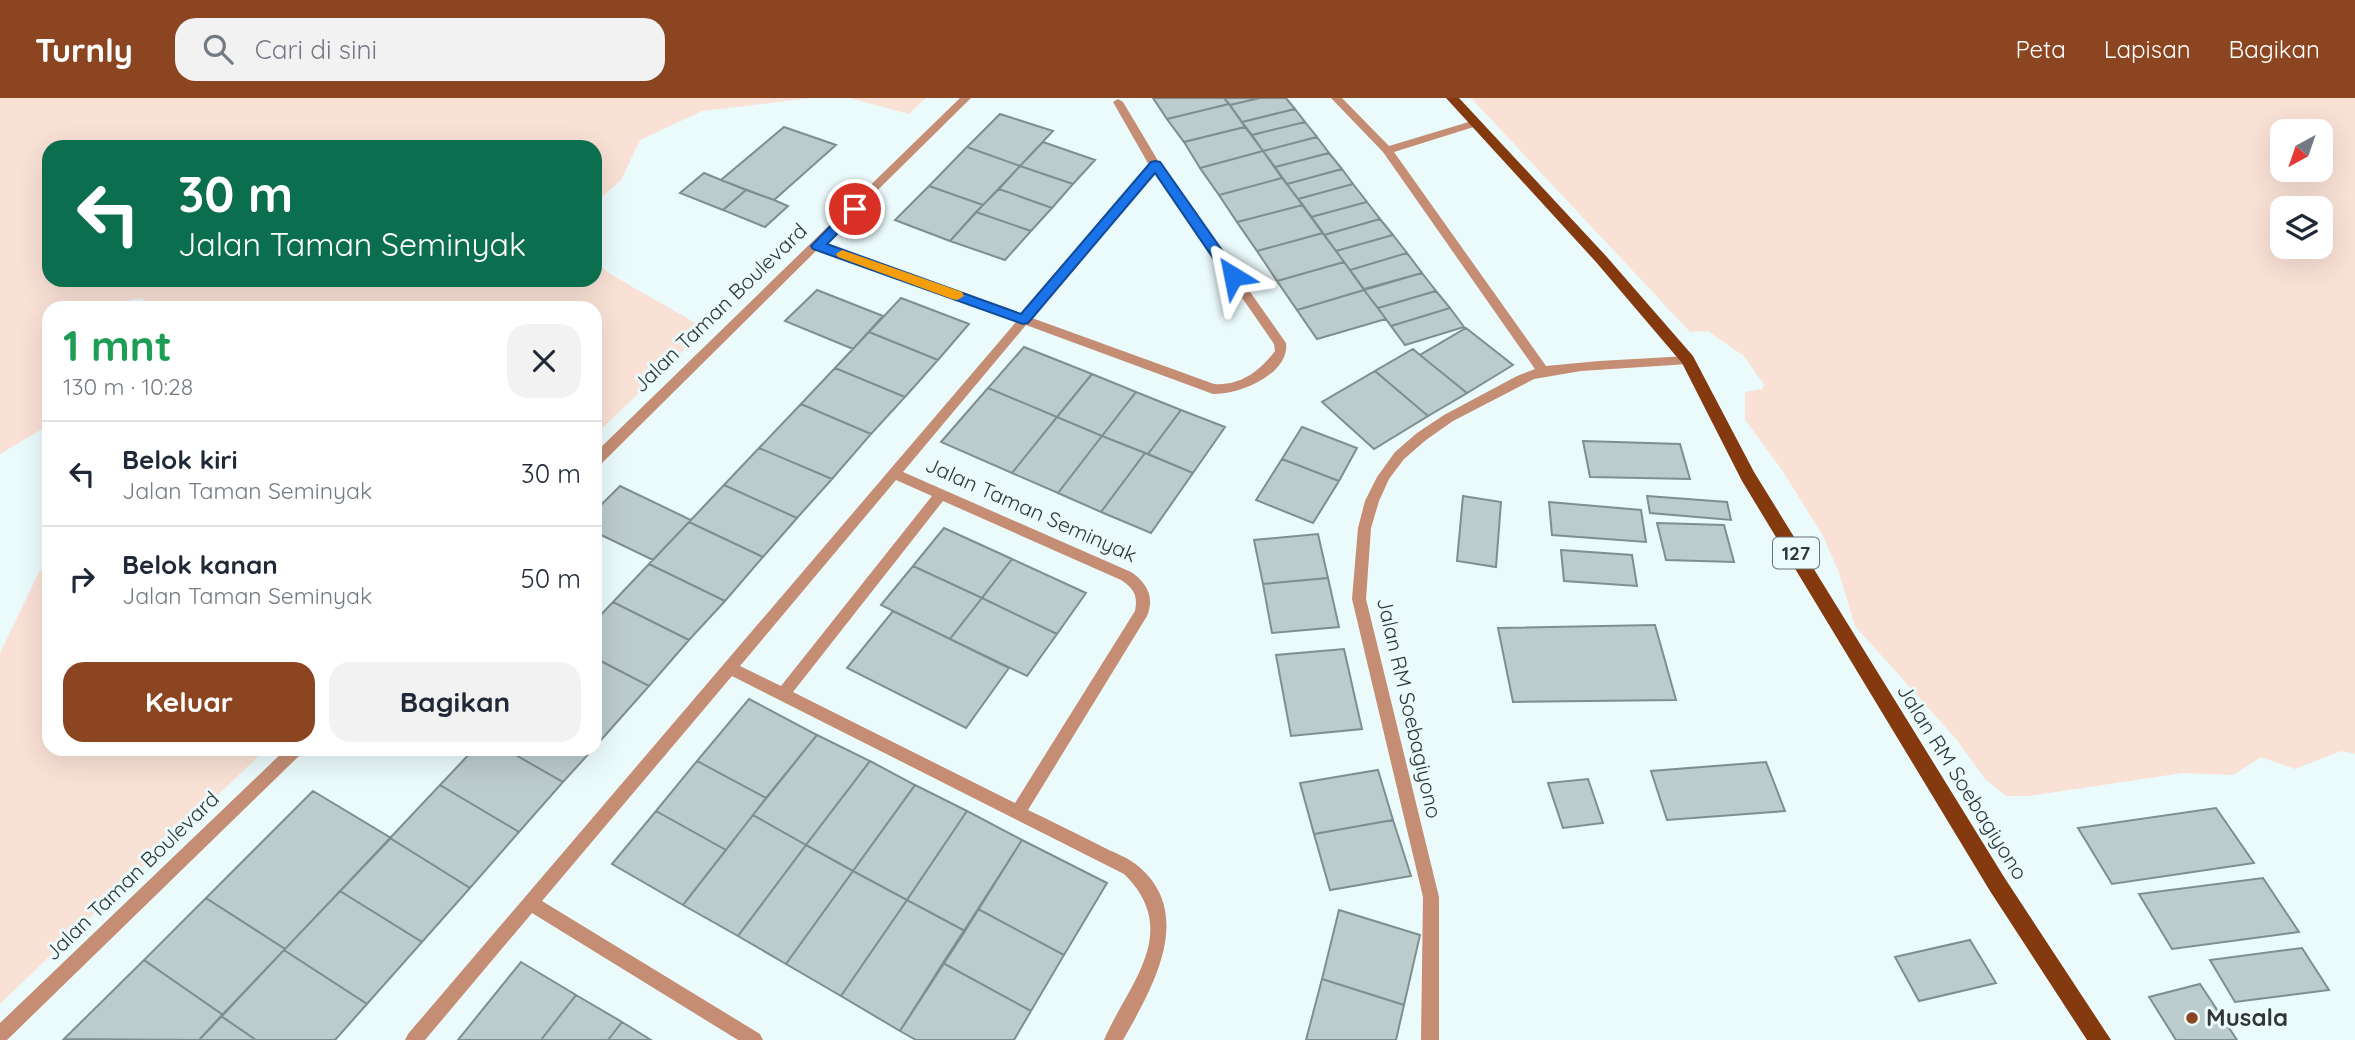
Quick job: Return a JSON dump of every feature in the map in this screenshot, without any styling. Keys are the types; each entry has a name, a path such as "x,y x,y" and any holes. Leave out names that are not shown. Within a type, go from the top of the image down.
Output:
{"main road":[{"name":"Jalan RM Soebagiyono","path":"1452,98 1601,259 1688,360 1755,487 1997,884 2100,1040"}],"street":[{"name":"Jalan Taman Boulevard","path":"602,454 818,246 966,98"},
{"path":"1336,98 1387,150 1543,371"},
{"path":"818,246 1213,390 1229,392 1240,387 1275,361 1281,352 1280,343 1155,165 1118,102"},
{"path":"1387,150 1476,123"},
{"name":"Jalan Taman Seminyak","path":"414,1040 1155,165"},
{"name":"Jalan RM Soebagiyono","path":"1430,1040 1431,897 1359,599 1359,554 1367,508 1383,476 1404,450 1434,426 1543,371 1688,360"},
{"name":"Jalan Taman Seminyak","path":"893,473 1126,576 1139,584 1145,597 1142,612 1018,812"},
{"path":"783,694 941,494"},
{"path":"729,667 1130,869 1151,891 1157,911 1159,939 1150,973 1113,1040"},
{"name":"Jalan Taman Boulevard","path":"0,1035 289,756"},
{"path":"529,902 754,1040"}],"shaded area":[{"path":"0,98 812,98 702,111 640,140 621,180 602,197 602,140 42,140 42,287 602,287 602,267 706,329 602,428 602,301 147,301 140,298 124,301 42,301 42,429 0,454"},
{"path":"849,98 926,98 909,114"},
{"path":"1471,98 2355,98 2355,754 2341,751 2295,769 2261,757 2233,775 2183,773 2029,796 2006,796 1985,779 1956,739 1855,626 1838,570 1823,536 1782,470 1745,420 1745,392 1762,389 1764,385 1744,356 1708,331 1690,332"},
{"path":"42,569 42,756 259,756 0,1004 0,653"}],"building":[{"path":"1153,98 1224,98 1229,104 1167,119"},
{"path":"1224,98 1260,98 1230,105"},
{"path":"1260,98 1286,98 1295,109 1242,122 1230,105"},
{"path":"1229,104 1245,127 1184,142 1167,119"},
{"path":"1295,109 1305,122 1252,135 1242,122"},
{"path":"1000,114 1053,131 1020,166 967,147"},
{"path":"1305,122 1317,137 1263,151 1252,135"},
{"path":"784,127 836,145 774,200 721,180"},
{"path":"1245,127 1263,151 1200,168 1184,142"},
{"path":"1317,137 1329,153 1275,167 1263,151"},
{"path":"1043,142 1095,160 1073,184 1020,166"},
{"path":"967,147 1020,166 983,205 929,186"},
{"path":"1263,151 1282,178 1219,195 1200,168"},
{"path":"1329,153 1342,169 1287,184 1275,167"},
{"path":"1020,166 1073,184 1052,208 999,189"},
{"path":"1342,169 1353,184 1298,199 1287,184"},
{"path":"704,173 746,190 723,210 680,193"},
{"path":"1282,178 1303,205 1237,222 1219,195"},
{"path":"1353,184 1367,202 1311,217 1298,199"},
{"path":"929,186 983,205 950,241 895,220"},
{"path":"999,189 1052,208 1031,231 976,212"},
{"path":"746,190 788,206 765,227 723,210"},
{"path":"1367,202 1380,219 1324,235 1311,217"},
{"path":"1303,205 1323,233 1257,251 1237,222"},
{"path":"976,212 1031,231 1005,260 950,241"},
{"path":"1380,219 1393,235 1336,251 1324,235"},
{"path":"1323,233 1344,262 1277,281 1257,251"},
{"path":"1393,235 1407,253 1350,270 1336,251"},
{"path":"1407,253 1422,273 1364,289 1350,270"},
{"path":"1344,262 1364,290 1297,310 1277,281"},
{"path":"1422,273 1436,291 1378,308 1364,290"},
{"path":"817,290 883,316 853,349 785,321"},
{"path":"1364,290 1386,319 1317,339 1297,310"},
{"path":"1436,291 1450,308 1391,326 1378,308"},
{"path":"901,298 969,324 938,360 869,332"},
{"path":"1450,308 1464,327 1405,345 1391,326"},
{"path":"1466,328 1513,365 1467,393 1420,355"},
{"path":"869,332 938,360 905,397 835,368"},
{"path":"1024,347 1092,374 1057,417 988,388"},
{"path":"1413,349 1467,393 1428,416 1375,371"},
{"path":"835,368 905,397 871,434 801,404"},
{"path":"1375,371 1428,416 1374,449 1322,402"},
{"path":"1092,374 1136,392 1102,436 1057,417"},
{"path":"988,388 1057,417 1012,473 941,442"},
{"path":"1136,392 1181,410 1148,454 1102,436"},
{"path":"801,404 871,434 832,479 759,448"},
{"path":"1181,410 1225,427 1193,473 1148,454"},
{"path":"1057,417 1102,436 1058,493 1012,473"},
{"path":"1302,427 1357,448 1339,481 1282,459"},
{"path":"1102,436 1145,453 1101,512 1058,493"},
{"path":"1583,441 1680,444 1690,479 1590,477"},
{"path":"759,448 832,479 797,518 724,485"},
{"path":"1145,453 1193,473 1151,533 1101,512"},
{"path":"1282,459 1339,481 1313,523 1256,500"},
{"path":"724,485 797,518 763,557 689,522"},
{"path":"620,486 691,520 653,560 602,535 602,504"},
{"path":"1463,496 1501,502 1496,567 1457,561"},
{"path":"1647,496 1727,502 1731,520 1650,513"},
{"path":"1549,502 1641,510 1646,542 1552,535"},
{"path":"689,522 763,557 725,601 649,564"},
{"path":"1657,523 1724,525 1734,562 1666,560"},
{"path":"944,528 1012,559 982,598 913,566"},
{"path":"1318,534 1328,578 1263,584 1254,540"},
{"path":"1561,550 1632,555 1637,586 1564,581"},
{"path":"1012,559 1086,593 1057,634 982,598"},
{"path":"649,564 725,601 689,640 613,602"},
{"path":"913,566 982,598 950,639 881,605"},
{"path":"1328,578 1339,627 1272,633 1263,584"},
{"path":"982,598 1057,634 1027,676 950,639"},
{"path":"613,602 689,640 649,686 602,662 602,614"},
{"path":"893,611 1009,668 966,728 847,668"},
{"path":"1655,625 1676,700 1513,702 1498,628"},
{"path":"1344,649 1362,729 1291,736 1276,655"},
{"path":"602,662 649,686 602,739"},
{"path":"749,699 817,735 766,798 697,761"},
{"path":"817,735 870,761 806,845 753,815"},
{"path":"467,756 517,756 563,782 519,832 440,785"},
{"path":"517,756 587,756 563,782"},
{"path":"697,761 766,798 726,850 656,811"},
{"path":"870,761 915,785 853,871 806,845"},
{"path":"1766,762 1785,811 1667,820 1651,771"},
{"path":"1378,770 1393,820 1314,834 1300,783"},
{"path":"1588,779 1603,823 1563,828 1548,783"},
{"path":"440,785 519,832 470,888 390,838"},
{"path":"915,785 967,811 907,900 853,871"},
{"path":"313,791 391,838 285,949 206,898"},
{"path":"2216,808 2254,863 2112,884 2078,828"},
{"path":"656,811 726,850 683,905 612,864"},
{"path":"967,811 1022,840 965,931 907,900"},
{"path":"753,815 806,845 738,936 683,905"},
{"path":"1393,820 1411,876 1330,890 1314,834"},
{"path":"390,838 470,888 422,942 340,891"},
{"path":"1022,840 1107,883 1064,955 978,909"},
{"path":"806,845 853,871 786,964 738,936"},
{"path":"853,871 907,900 841,996 786,964"},
{"path":"2263,878 2299,932 2172,949 2139,894"},
{"path":"340,891 422,942 367,1004 284,950"},
{"path":"206,898 285,949 223,1015 144,960"},
{"path":"907,900 965,931 900,1031 841,996"},
{"path":"978,909 1064,955 1031,1011 943,963"},
{"path":"1339,910 1420,935 1404,1005 1322,979"},
{"path":"1970,940 1996,983 1919,1001 1895,957"},
{"path":"2302,948 2329,990 2235,1002 2210,960"},
{"path":"284,950 367,1004 335,1040 256,1040 221,1016"},
{"path":"144,960 223,1015 199,1040 64,1039"},
{"path":"521,962 576,995 541,1040 458,1040"},
{"path":"943,963 1031,1011 1014,1040 916,1040 900,1031"},
{"path":"1322,979 1404,1005 1396,1040 1306,1040"},
{"name":"Musala","path":"2200,984 2237,1040 2176,1040 2149,997"},
{"path":"576,995 622,1022 608,1040 541,1040"},
{"path":"221,1016 256,1040 199,1040"},
{"path":"622,1022 651,1040 608,1040"}],"slow traffic":[{"path":"842,254 957,296"}],"place":[{"name":"Musala","path":"2192,1018"}],"route":[{"path":"855,209 818,246 1023,320 1155,165 1233,276"}]}
